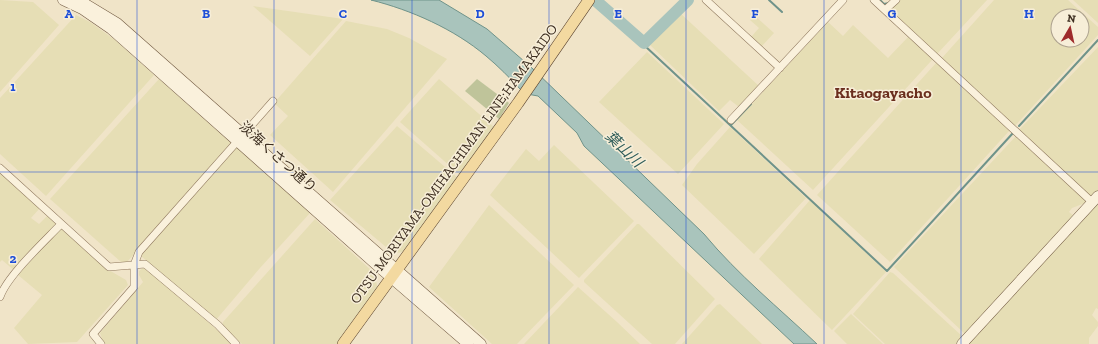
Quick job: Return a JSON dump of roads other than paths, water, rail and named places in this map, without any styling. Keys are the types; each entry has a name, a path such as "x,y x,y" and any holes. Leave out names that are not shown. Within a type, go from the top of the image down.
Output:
{"main road":[{"name":"OTSU-MORIYAMA-OMIHACHIMAN LINE;HAMAKAIDO","path":"343,344 520,100 589,0"}],"street":[{"name":"淡海くさつ通り","path":"63,0 82,9 111,28 241,137"},
{"name":"淡海くさつ通り","path":"79,0 117,23 241,137 395,274 468,344"},
{"path":"706,0 780,68"},
{"path":"731,120 843,0"},
{"path":"874,0 1095,199 1051,249 962,344"},
{"path":"885,10 896,0"},
{"path":"101,344 93,334 134,287 134,265 139,252 273,101"},
{"path":"0,168 109,267 145,264 218,325 236,344"},
{"path":"0,297 14,276 61,224"},
{"name":"淡海くさつ通り","path":"395,274 481,344"}],"water":[{"path":"371,0 439,0 487,29 532,68 704,234 745,277 817,344 794,344 584,146 577,133 538,96 527,94 521,90 495,64 474,46 446,29 417,15"}],"waterway":[{"path":"595,0 644,43 688,0"},
{"path":"769,0 782,12"},
{"path":"880,0 884,4 889,3"},
{"path":"1019,126 1098,40"},
{"path":"644,43 645,46 887,271 1013,133"},
{"path":"731,125 751,104"}],"district":[{"name":"Kitaogayacho","path":"883,92"}],"water label":[{"name":"葉山川","path":"624,149"}]}
